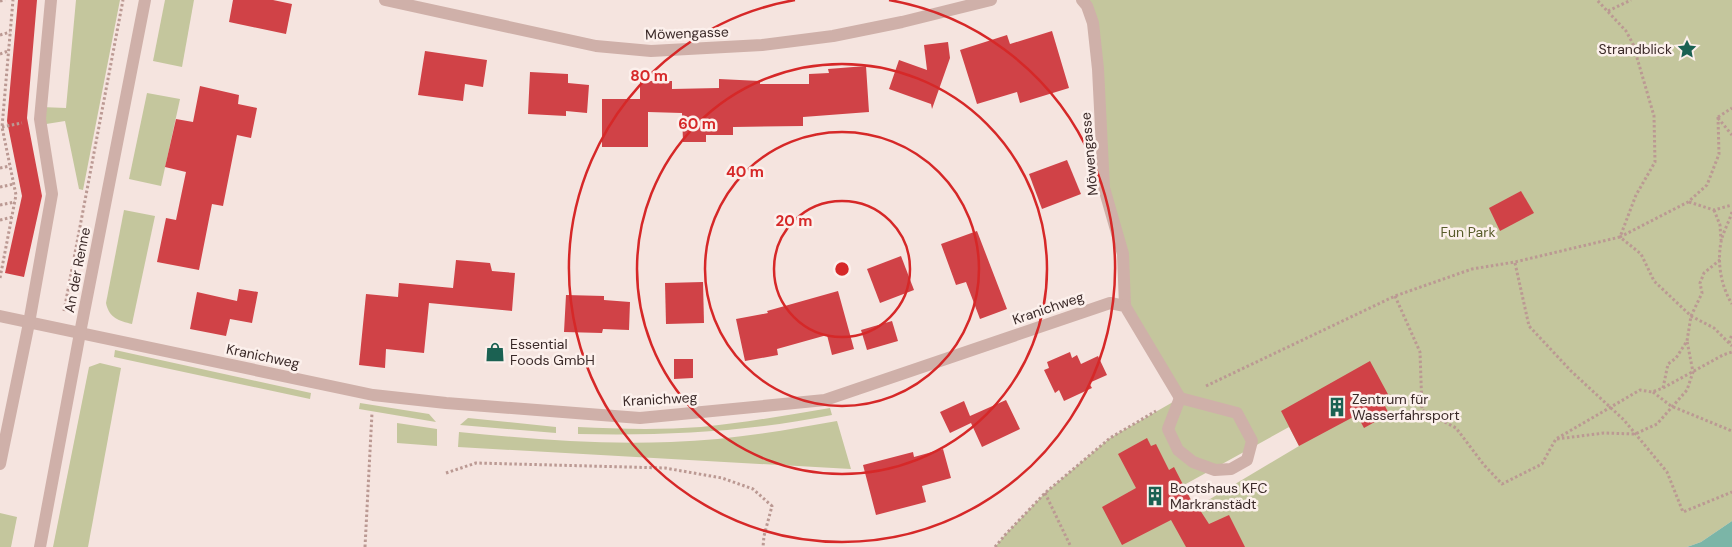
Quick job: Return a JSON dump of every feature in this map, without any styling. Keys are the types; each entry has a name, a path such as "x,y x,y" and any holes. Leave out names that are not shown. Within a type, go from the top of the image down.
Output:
{"street":[{"path":"0,464 30,323 52,194 40,119 51,0"},
{"name":"An der Renne","path":"40,547 145,0"},
{"name":"Möwengasse","path":"392,1 596,46 650,51 762,45 834,36 902,22 991,0"},
{"name":"Möwengasse","path":"1082,0 1087,6 1093,23 1098,70 1104,188 1123,254 1125,306"},
{"name":"Kranichweg","path":"0,316 373,395 446,403 640,418 824,400 1110,302 1125,306"},
{"path":"1125,306 1180,398 1237,413 1252,441 1247,460 1231,469 1215,470 1193,462 1178,450 1168,429 1180,398"}],"path":[{"path":"0,1 5,0"},
{"path":"0,278 16,195 1,127 13,0"},
{"path":"60,329 123,0"},
{"path":"1597,0 1626,31 1633,44 1654,116 1655,162 1636,195 1620,237"},
{"path":"1608,11 1631,0"},
{"path":"0,35 10,32"},
{"path":"0,54 8,51"},
{"path":"0,90 5,88"},
{"path":"1718,117 1732,108"},
{"path":"1718,117 1732,135"},
{"path":"995,547 1045,493 1110,438 1180,398 1289,348 1395,296 1472,269 1515,262 1620,237 1688,202 1707,185 1719,154 1718,117"},
{"path":"1,127 40,119"},
{"path":"0,168 10,166"},
{"path":"0,186 14,184"},
{"path":"0,205 15,202"},
{"path":"1688,202 1714,210 1732,205"},
{"path":"1714,210 1720,225 1722,280 1726,294 1732,304"},
{"path":"1721,242 1732,212"},
{"path":"0,220 13,217"},
{"path":"1620,237 1641,254 1654,281 1691,316 1714,328 1730,345"},
{"path":"1556,439 1604,433 1635,434 1657,424 1686,390 1693,372 1687,340 1691,316 1702,293 1700,283 1704,273 1721,259"},
{"path":"1515,262 1530,326 1570,371 1624,420 1667,472 1683,512 1732,492"},
{"path":"1395,296 1420,352 1422,410 1456,428 1484,465 1502,484 1542,464 1556,439 1640,390 1652,392 1671,406 1732,431"},
{"path":"1730,345 1732,334"},
{"path":"1663,388 1668,364 1676,358 1687,340"},
{"path":"1652,392 1732,352"},
{"path":"365,547 373,395"},
{"path":"446,473 476,463 665,468 722,478 753,489 772,506 764,536 764,547"},
{"path":"1045,493 1071,547"}],"green space":[{"path":"76,0 120,0 83,190 79,189 65,121 40,125 41,107 66,108"},
{"path":"165,0 194,0 182,67 153,61"},
{"name":"Fun Park","path":"1082,0 1732,0 1732,521 1701,542 1687,547 995,547 1045,493 1110,438 1180,398 1125,306 1123,254 1104,188 1098,69","holes":["1289,427 1299,446 1195,508 1184,485"]},
{"path":"147,93 180,99 161,186 129,179"},
{"path":"124,210 155,216 132,324 115,318 107,308 106,303"},
{"path":"115,350 311,393 310,399 114,357"},
{"path":"100,363 121,368 88,547 53,547 89,367"},
{"path":"360,403 429,414 436,422 359,409"},
{"path":"830,408 832,415 737,429 674,433 578,434 578,427 670,429 701,427"},
{"path":"468,418 556,427 556,433 460,425"},
{"path":"837,421 851,469 458,447 459,432 565,441 671,442 754,434"},
{"path":"397,423 437,429 437,446 397,443"},
{"path":"0,513 17,517 11,547 0,547"}],"water":[{"path":"1732,521 1732,547 1687,547 1701,542"}],"building":[{"path":"18,0 37,0 27,118 42,196 24,277 5,273 22,196 7,121"},
{"path":"233,0 273,0 292,4 286,34 229,22"},
{"path":"1052,31 1069,88 1020,103 1017,92 977,104 960,50 1007,35 1010,44"},
{"path":"948,42 950,58 932,109 931,104 889,89 899,60 927,70 924,45"},
{"path":"425,51 487,60 483,87 465,84 463,101 418,95"},
{"path":"866,66 869,112 803,117 803,126 733,127 733,135 706,135 706,142 683,142 682,113 648,112 648,147 602,147 602,99 640,99 640,81 672,81 672,89 719,88 719,79 760,81 760,84 809,84 809,74 829,73 828,69"},
{"path":"530,72 568,74 568,83 589,85 587,113 566,111 566,116 528,114"},
{"path":"200,86 239,95 238,104 257,108 251,138 237,135 223,206 212,204 199,270 157,262 166,218 176,220 186,172 165,167 176,119 193,122"},
{"path":"1067,160 1081,194 1042,209 1029,174"},
{"path":"1521,191 1534,213 1500,231 1489,208"},
{"path":"977,231 1007,309 980,319 966,282 956,285 941,244"},
{"path":"901,256 914,290 880,303 867,269"},
{"path":"456,260 490,263 492,271 515,273 512,311 429,303 424,353 386,349 385,368 359,365 366,294 398,297 399,283 453,288"},
{"path":"703,282 704,323 666,324 665,283"},
{"path":"239,289 258,292 252,323 230,319 226,336 190,329 197,292 237,301"},
{"path":"838,291 854,349 832,355 827,335 777,349 778,355 745,361 736,319 768,313 767,311"},
{"path":"566,295 604,296 604,300 630,302 629,330 603,329 602,333 564,332"},
{"path":"892,321 898,341 867,350 861,330"},
{"path":"1070,352 1072,358 1077,355 1081,364 1098,356 1107,375 1089,383 1092,388 1064,401 1059,390 1055,393 1044,370 1049,368 1047,362"},
{"path":"674,359 693,359 693,378 674,379"},
{"name":"Zentrum für Wasserfahrsport","path":"1370,361 1390,398 1383,402 1389,414 1364,428 1357,415 1299,446 1281,411"},
{"path":"1006,400 1020,429 982,447 971,423 950,433 940,412 964,401 970,416"},
{"path":"1147,438 1151,446 1156,444 1169,470 1174,467 1195,508 1198,507 1209,524 1229,515 1245,547 1186,547 1171,520 1122,545 1102,507 1136,488 1118,454"},
{"path":"943,449 951,478 922,486 926,502 876,515 863,465 913,452 914,457"}],"place":[{"name":"Strandblick","path":"1687,49"},
{"name":"Essential Foods GmbH","path":"495,352"},
{"name":"Zentrum für Wasserfahrsport","path":"1337,407"},
{"name":"Bootshaus KFC Markranstädt","path":"1155,496"}]}
